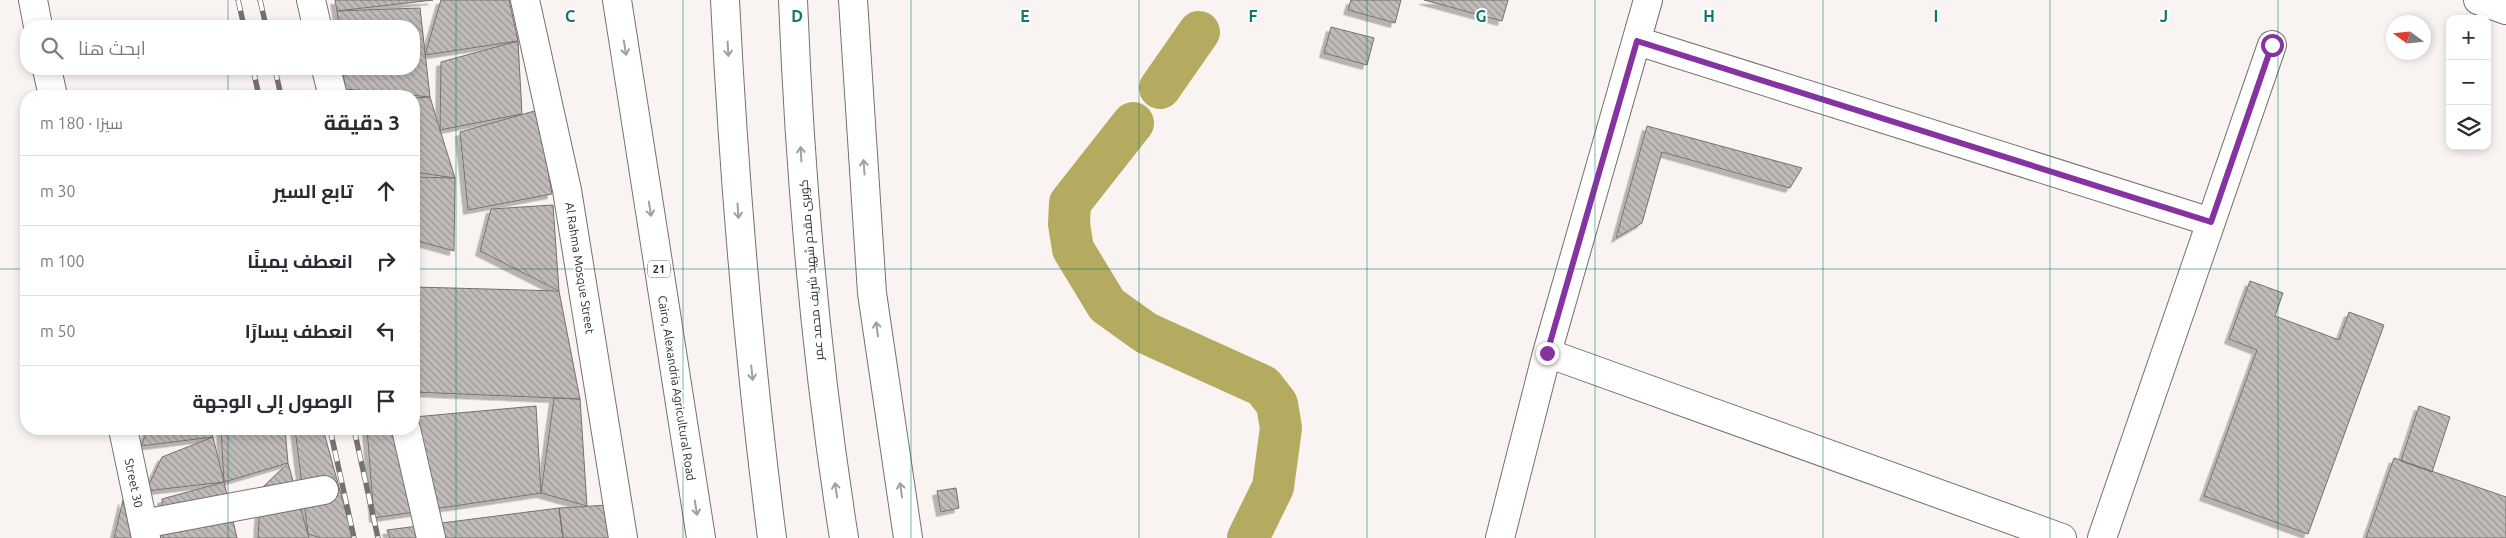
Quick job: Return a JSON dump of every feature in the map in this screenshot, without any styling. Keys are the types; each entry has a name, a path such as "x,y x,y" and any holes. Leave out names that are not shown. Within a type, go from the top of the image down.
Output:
{"main road":[{"path":"33,0 37,20"},
{"path":"311,0 316,20"},
{"name":"Al Rahma Mosque Street","path":"526,0 567,190 623,538"},
{"name":"Cairo, Alexandria Agricultural Road","path":"617,0 701,538"},
{"path":"725,0 743,284 772,538"},
{"name":"كوبرى مقدم شهيد شريف محمد عمر","path":"793,0 803,190 815,323 831,456 844,538"},
{"path":"853,0 872,293 908,538"},
{"path":"1500,538 1547,353 1648,0"},
{"path":"2478,0 2506,10"},
{"path":"1637,41 2211,222"},
{"path":"2102,538 2272,45"},
{"path":"48,75 52,90"},
{"path":"327,75 331,90"},
{"path":"1547,353 2062,538"},
{"name":"Street 30","path":"124,435 144,531"},
{"path":"407,435 431,538"},
{"path":"144,531 324,490"}],"building":[{"path":"335,0 433,0 337,11"},
{"path":"441,0 509,0 518,41 425,55"},
{"path":"1351,0 1401,0 1395,23 1348,10"},
{"path":"1424,0 1508,0 1502,21"},
{"path":"420,8 430,97 420,96 420,90 345,89 344,75 420,75 420,20 338,20 337,11"},
{"path":"1331,27 1374,38 1367,65 1324,53"},
{"path":"518,41 522,114 440,130 441,62"},
{"path":"430,97 455,178 420,173 420,98"},
{"path":"538,110 552,194 468,210 460,132"},
{"path":"1647,126 1802,168 1790,188 1662,152 1642,223 1616,238"},
{"path":"420,177 455,178 454,251 420,242"},
{"path":"553,205 559,291 480,251 491,209"},
{"path":"2250,281 2283,293 2275,316 2339,340 2349,312 2384,325 2308,534 2204,496 2257,350 2229,339"},
{"path":"420,287 559,291 580,399 420,392"},
{"path":"554,398 580,399 587,506 541,493"},
{"path":"536,406 541,493 374,518 367,435 420,435 420,416"},
{"path":"2419,406 2450,417 2432,472 2401,461"},
{"path":"146,435 212,435 213,437 141,446"},
{"path":"221,435 286,435 288,463 224,482"},
{"path":"296,435 325,435 353,538 321,538 308,534"},
{"path":"213,437 224,482 146,491 162,457"},
{"path":"2394,458 2506,497 2506,538 2366,538"},
{"path":"288,463 309,538 258,538 261,489"},
{"path":"224,482 237,538 163,538 162,499"},
{"path":"956,488 959,508 941,512 937,491"},
{"path":"123,500 132,538 114,538"},
{"path":"608,505 617,538 563,538 559,508"},
{"path":"559,508 563,538 390,538 387,530"}],"waterway":[{"path":"1160,88 1199,32"},
{"path":"1133,123 1070,203 1069,224 1073,249 1107,305 1146,333 1263,386 1277,404 1281,428 1273,487 1248,538"}],"railway":[{"path":"238,0 243,20"},
{"path":"260,0 265,20"},
{"path":"254,75 258,90"},
{"path":"276,75 280,90"},
{"path":"331,435 354,538"},
{"path":"355,435 378,538"}],"route":[{"path":"1547,353 1637,41 2211,222 2272,45"}]}
